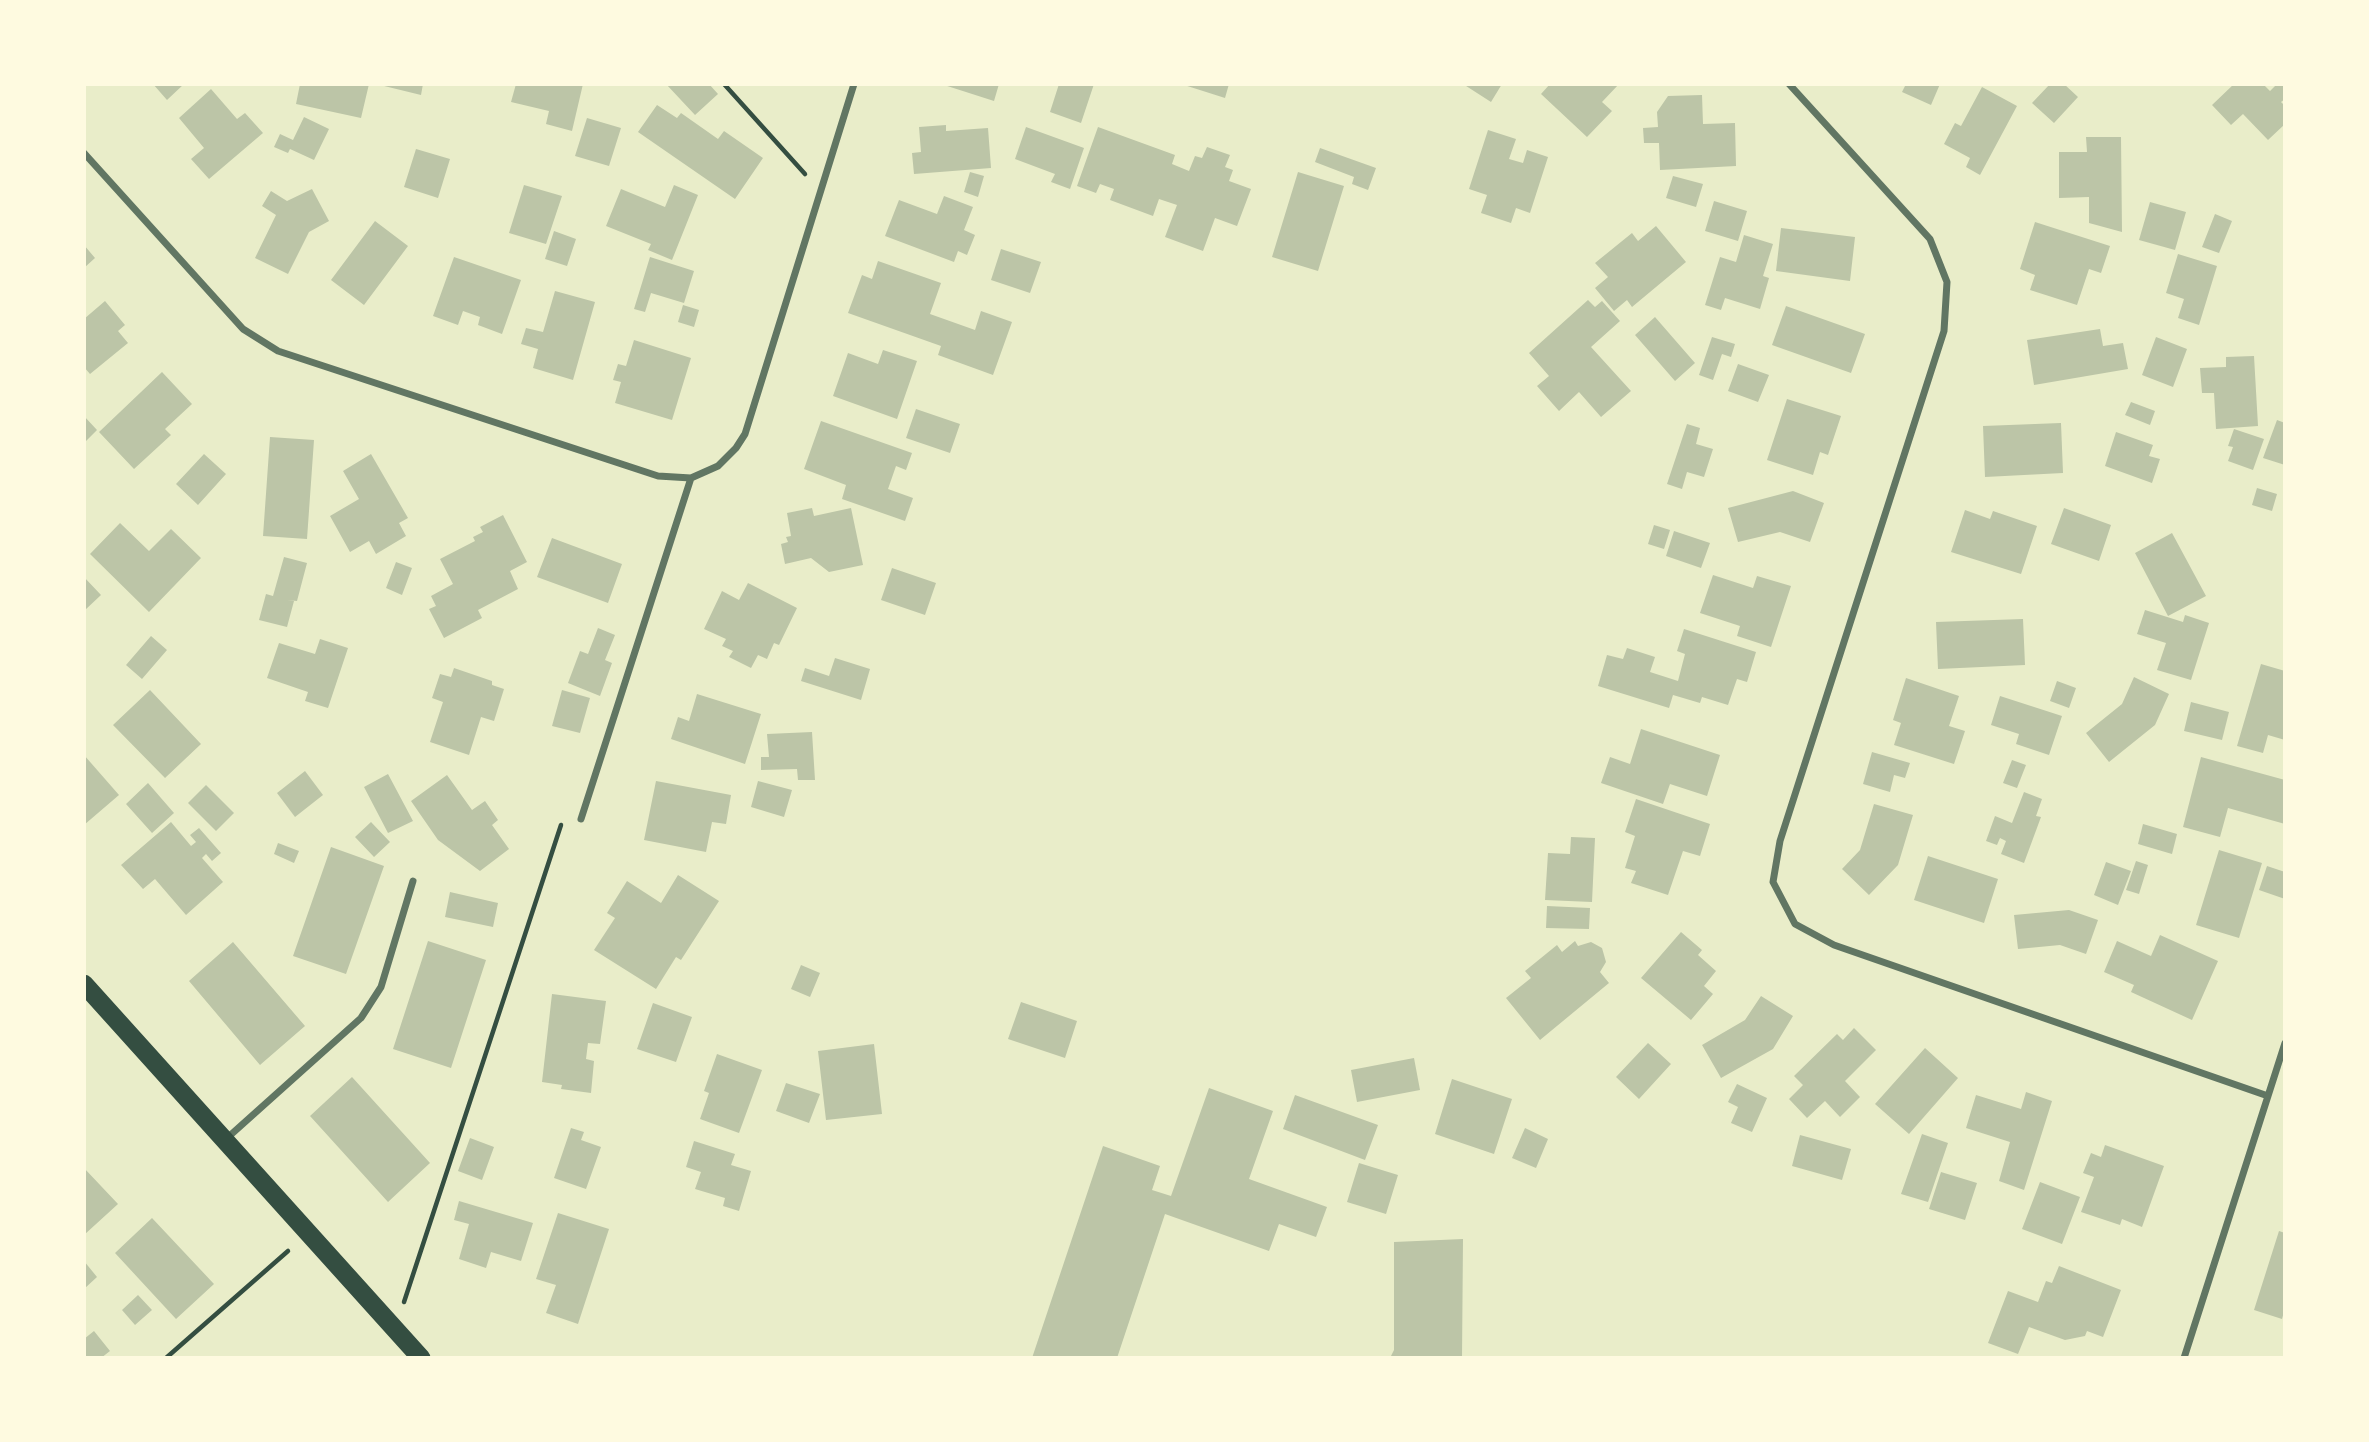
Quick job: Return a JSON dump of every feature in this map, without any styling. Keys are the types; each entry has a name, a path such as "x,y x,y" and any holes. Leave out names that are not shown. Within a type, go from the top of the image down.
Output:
{"highway":[{"path":"86,990 310,1232 421,1358"}],"street":[{"path":"84,153 243,329 278,351 658,476 691,478 718,466 736,448 745,434 854,84"},
{"path":"1789,84 1930,239 1947,282 1944,331 1780,841 1773,883 1796,924 1834,945 2268,1096"},
{"path":"581,819 691,478"},
{"path":"225,1139 361,1018 381,988 413,881"},
{"path":"2184,1358 2285,1043"}],"path":[{"path":"724,84 819,190"},
{"path":"395,1329 563,820 581,819"},
{"path":"166,1358 310,1232"}],"building":[{"path":"153,84 184,84 167,100"},
{"path":"300,84 369,84 361,118 296,104"},
{"path":"376,84 423,84 421,95"},
{"path":"516,84 583,84 572,131 546,124 549,111 511,102"},
{"path":"666,84 709,84 718,94 695,115"},
{"path":"941,84 999,84 994,101"},
{"path":"1059,84 1094,84 1081,123 1050,112"},
{"path":"1181,84 1229,84 1225,98"},
{"path":"1463,84 1502,84 1491,102"},
{"path":"1550,84 1619,84 1602,102 1612,111 1587,137 1541,94"},
{"path":"1906,84 1940,84 1931,105 1902,92"},
{"path":"2050,84 2064,84 2078,97 2054,123 2032,103"},
{"path":"2234,84 2263,84 2270,91 2277,84 2285,84 2285,99 2281,102 2285,106 2285,124 2268,140 2243,114 2231,125 2212,105"},
{"path":"1982,87 2017,106 1980,175 1966,167 1970,158 1944,144 1955,123 1961,126"},
{"path":"211,89 237,119 245,113 263,133 209,179 191,159 204,148 179,118"},
{"path":"1702,95 1703,124 1735,123 1736,166 1660,170 1659,143 1644,143 1643,128 1658,127 1657,112 1668,96"},
{"path":"657,105 677,118 681,113 718,139 724,131 763,158 735,199 638,132"},
{"path":"304,117 329,129 314,160 290,149 288,153 274,147 280,134 293,140"},
{"path":"587,118 621,128 609,166 575,156"},
{"path":"946,125 946,131 988,128 991,168 914,174 912,153 921,152 919,127"},
{"path":"1026,127 1084,148 1070,189 1051,182 1055,174 1015,159"},
{"path":"1098,127 1175,155 1172,164 1189,171 1195,156 1202,158 1207,147 1230,155 1225,167 1233,170 1229,181 1251,189 1237,226 1215,218 1203,251 1165,237 1177,205 1159,199 1153,216 1110,200 1114,189 1100,184 1096,193 1077,186"},
{"path":"1488,130 1516,139 1509,159 1523,163 1527,150 1548,157 1530,213 1516,208 1511,223 1481,213 1487,195 1469,189"},
{"path":"2086,137 2121,137 2122,232 2089,223 2089,197 2059,198 2059,152 2087,152"},
{"path":"1320,148 1376,168 1368,190 1352,184 1354,177 1315,162"},
{"path":"416,149 450,159 438,198 404,187"},
{"path":"970,172 984,176 978,197 964,192"},
{"path":"1298,172 1344,186 1318,271 1272,257"},
{"path":"1673,176 1703,184 1696,207 1666,198"},
{"path":"524,185 562,196 546,244 509,233"},
{"path":"674,185 698,195 672,260 648,250 651,244 606,226 621,189 665,207"},
{"path":"312,189 329,221 309,232 288,274 255,258 276,215 262,206 271,191 287,201"},
{"path":"944,196 973,207 964,230 975,235 967,255 958,251 954,262 885,236 899,200 937,214"},
{"path":"1714,201 1747,211 1738,241 1705,231"},
{"path":"2150,202 2186,212 2175,250 2139,240"},
{"path":"2215,214 2232,221 2219,253 2202,247"},
{"path":"375,221 408,246 364,305 331,280"},
{"path":"2035,222 2110,246 2101,273 2089,269 2077,305 2030,290 2035,275 2020,269"},
{"path":"1656,226 1686,262 1632,307 1627,300 1614,311 1595,288 1608,277 1595,263 1632,233 1638,241"},
{"path":"1781,228 1855,237 1850,281 1776,271"},
{"path":"554,231 576,239 567,266 545,259"},
{"path":"1744,235 1773,244 1763,276 1769,278 1760,309 1725,298 1721,310 1705,305 1720,257 1736,262"},
{"path":"84,245 95,258 84,268"},
{"path":"1001,249 1041,262 1030,293 991,280"},
{"path":"2178,254 2217,266 2199,325 2178,318 2184,299 2166,293"},
{"path":"454,257 521,280 502,334 478,325 480,317 463,311 458,325 433,316"},
{"path":"650,257 694,271 684,303 651,293 645,312 634,309"},
{"path":"878,261 941,283 930,314 975,330 981,311 1012,322 993,375 938,355 941,346 848,313 862,275 872,279"},
{"path":"555,291 595,302 573,380 533,368 538,349 521,344 526,328 543,332"},
{"path":"1588,300 1595,307 1602,301 1620,321 1591,347 1631,391 1601,417 1579,392 1559,411 1537,386 1549,376 1529,353"},
{"path":"105,301 125,325 118,331 128,343 90,374 84,367 84,319"},
{"path":"683,305 699,310 694,327 678,322"},
{"path":"1786,306 1865,334 1851,373 1772,345"},
{"path":"1655,317 1695,363 1675,381 1635,335"},
{"path":"2100,329 2103,346 2123,343 2128,369 2034,385 2027,340"},
{"path":"1712,337 1735,344 1731,357 1722,354 1713,380 1699,375"},
{"path":"2156,337 2187,349 2173,387 2142,375"},
{"path":"634,340 691,358 672,420 615,403 621,382 613,380 618,364 626,366"},
{"path":"883,350 917,361 897,419 833,396 848,353 878,364"},
{"path":"2254,356 2258,426 2216,429 2214,393 2202,393 2200,368 2226,367 2226,357"},
{"path":"1738,364 1769,375 1758,402 1728,391"},
{"path":"162,372 192,404 165,429 171,435 134,469 99,432"},
{"path":"1787,399 1841,416 1828,455 1820,452 1813,475 1767,460"},
{"path":"2131,402 2155,411 2150,425 2125,415"},
{"path":"916,409 960,424 950,453 906,438"},
{"path":"84,416 97,430 84,443"},
{"path":"2277,420 2285,423 2285,465 2263,458"},
{"path":"821,421 912,453 906,470 896,466 888,489 913,498 905,521 842,499 846,485 804,469"},
{"path":"2061,423 2063,473 1985,477 1983,426"},
{"path":"1687,424 1700,428 1696,444 1713,449 1704,477 1687,472 1682,489 1667,484"},
{"path":"2234,429 2264,439 2253,470 2228,461 2233,447 2228,446"},
{"path":"2116,432 2153,445 2149,456 2160,459 2152,483 2105,466"},
{"path":"270,437 314,440 307,539 263,536"},
{"path":"204,454 226,474 198,505 176,484"},
{"path":"371,454 408,518 399,523 406,536 376,554 369,541 350,552 330,516 359,499 343,471"},
{"path":"2257,488 2277,494 2272,511 2252,505"},
{"path":"1793,491 1824,503 1810,542 1780,532 1738,542 1728,508"},
{"path":"812,508 814,516 851,508 863,565 829,572 811,558 785,564 781,544 788,542 786,537 791,536 787,513"},
{"path":"2064,508 2111,525 2099,561 2051,544"},
{"path":"1965,510 1990,519 1993,511 2037,526 2021,574 1951,552"},
{"path":"503,515 527,562 510,571 518,589 478,610 482,618 444,638 429,609 436,606 431,596 453,584 440,559 475,541 473,537 483,532 480,527"},
{"path":"120,523 149,551 171,529 201,558 149,612 90,554"},
{"path":"1654,525 1670,530 1664,549 1648,544"},
{"path":"1674,531 1710,543 1701,568 1666,556"},
{"path":"2172,533 2206,596 2168,616 2135,553"},
{"path":"552,538 622,564 608,603 537,577"},
{"path":"284,557 307,563 297,601 287,600 294,601 287,627 259,620 266,594 273,596"},
{"path":"396,562 412,568 402,595 386,588"},
{"path":"892,568 936,583 925,615 881,600"},
{"path":"1713,575 1753,588 1757,576 1791,586 1771,647 1737,636 1740,626 1700,613"},
{"path":"84,577 101,595 84,611"},
{"path":"748,583 797,608 779,645 774,643 767,659 758,655 751,668 729,657 733,651 722,646 726,639 704,629 722,591 739,600"},
{"path":"2145,610 2183,622 2185,615 2209,623 2191,680 2157,670 2166,643 2137,634"},
{"path":"2023,619 2025,665 1938,669 1936,622"},
{"path":"598,628 615,635 605,660 612,663 600,696 568,683 580,651 588,654"},
{"path":"1684,629 1756,652 1747,682 1737,679 1728,705 1702,697 1700,703 1673,695 1669,708 1598,686 1607,655 1623,659 1627,648 1655,657 1650,672 1678,681 1685,654 1677,651"},
{"path":"151,636 167,650 142,679 126,665"},
{"path":"320,639 348,648 328,708 305,701 308,692 267,678 279,643 315,654"},
{"path":"835,658 870,669 861,700 801,681 805,668 829,676"},
{"path":"2261,664 2285,671 2285,740 2268,735 2263,753 2237,746"},
{"path":"454,668 492,681 492,685 504,689 494,721 481,717 469,755 430,742 443,702 432,698 440,674 451,677"},
{"path":"2134,677 2169,694 2155,725 2109,762 2086,733 2122,704"},
{"path":"1906,678 1959,696 1949,726 1965,731 1954,764 1894,745 1901,723 1893,720"},
{"path":"2057,681 2076,688 2069,708 2050,701"},
{"path":"150,690 201,744 165,778 113,725"},
{"path":"562,690 590,698 580,733 552,726"},
{"path":"697,694 761,714 745,764 671,739 678,717 689,721"},
{"path":"2000,696 2062,716 2049,755 2016,744 2019,734 1991,725"},
{"path":"2191,702 2229,712 2222,740 2184,731"},
{"path":"1641,729 1720,755 1707,796 1670,784 1663,804 1601,783 1610,757 1630,764"},
{"path":"812,732 815,780 798,780 797,769 761,770 761,757 769,757 767,734"},
{"path":"1872,752 1910,763 1905,778 1894,775 1890,792 1863,784"},
{"path":"84,755 119,795 84,825"},
{"path":"2201,757 2285,780 2285,824 2228,808 2220,837 2183,827"},
{"path":"2012,760 2026,765 2017,788 2003,783"},
{"path":"305,771 323,795 295,817 277,793"},
{"path":"388,774 413,821 388,833 364,787"},
{"path":"447,775 472,810 485,801 498,820 492,825 509,849 480,871 438,840 411,801"},
{"path":"656,781 731,795 726,824 712,822 706,852 644,840"},
{"path":"758,781 792,790 784,817 751,807"},
{"path":"148,783 174,813 152,833 126,804"},
{"path":"206,785 234,813 216,831 188,803"},
{"path":"2024,792 2042,799 2036,816 2041,817 2024,863 2001,854 2006,841 2000,838 1997,845 1986,841 1995,816 2012,823"},
{"path":"1636,799 1710,824 1700,856 1683,851 1668,895 1631,883 1636,871 1625,868 1635,836 1625,832"},
{"path":"1874,804 1913,815 1898,865 1869,895 1842,869 1860,850"},
{"path":"171,822 191,846 196,842 190,835 199,828 221,853 212,861 206,854 202,858 223,882 186,915 155,879 143,889 121,865"},
{"path":"371,822 390,842 374,857 355,837"},
{"path":"2143,824 2177,834 2172,854 2138,844"},
{"path":"1571,837 1595,838 1592,902 1545,900 1548,853 1570,854"},
{"path":"278,843 299,851 294,863 274,854"},
{"path":"331,847 384,866 346,974 293,956"},
{"path":"2219,850 2262,863 2239,938 2196,925"},
{"path":"1928,856 1998,879 1984,923 1914,900"},
{"path":"2136,861 2148,865 2139,894 2126,890"},
{"path":"2106,862 2131,871 2118,905 2094,895"},
{"path":"2267,866 2285,872 2285,899 2259,890"},
{"path":"678,875 719,901 681,960 676,957 656,989 594,950 615,918 607,913 627,881 661,903"},
{"path":"450,892 498,903 493,927 445,917"},
{"path":"1547,906 1590,908 1589,929 1546,928"},
{"path":"2069,910 2098,920 2086,954 2060,945 2018,949 2014,915"},
{"path":"1681,932 1702,950 1698,955 1716,971 1704,986 1713,994 1691,1020 1641,978"},
{"path":"2160,935 2218,961 2192,1020 2131,992 2134,985 2104,972 2117,941 2151,956"},
{"path":"428,941 486,960 451,1068 393,1049"},
{"path":"1575,941 1578,946 1591,942 1602,948 1606,962 1600,972 1609,983 1540,1040 1506,998 1531,978 1525,971 1557,945 1562,952"},
{"path":"233,942 305,1026 260,1065 189,981"},
{"path":"801,965 820,973 810,997 791,989"},
{"path":"552,994 606,1001 600,1044 588,1043 586,1059 594,1061 591,1093 561,1089 562,1085 542,1082"},
{"path":"1761,996 1793,1016 1773,1049 1721,1078 1702,1045 1745,1020"},
{"path":"1021,1002 1077,1021 1065,1058 1008,1039"},
{"path":"653,1003 692,1017 676,1062 637,1049"},
{"path":"1854,1028 1876,1050 1845,1081 1860,1097 1840,1117 1825,1101 1807,1118 1789,1099 1803,1085 1794,1076 1837,1034 1843,1040"},
{"path":"1648,1043 1671,1064 1639,1099 1616,1077"},
{"path":"874,1044 882,1114 826,1120 818,1051"},
{"path":"1925,1048 1958,1078 1909,1134 1875,1104"},
{"path":"717,1054 762,1070 739,1133 700,1119 709,1093 704,1091"},
{"path":"1414,1058 1420,1090 1357,1102 1351,1070"},
{"path":"352,1077 430,1163 388,1202 310,1116"},
{"path":"1452,1079 1512,1099 1494,1154 1435,1134"},
{"path":"786,1083 820,1094 809,1123 776,1111"},
{"path":"1737,1084 1767,1098 1752,1132 1731,1123 1738,1107 1728,1102"},
{"path":"1209,1088 1273,1111 1249,1179 1327,1207 1316,1237 1279,1224 1269,1251 1165,1214 1117,1358 1032,1358 1103,1146 1160,1166 1152,1190 1171,1196"},
{"path":"2026,1092 2052,1101 2024,1190 1999,1181 2010,1142 1966,1128 1976,1095 2021,1109"},
{"path":"1295,1095 1378,1125 1365,1160 1283,1129"},
{"path":"571,1128 584,1132 581,1140 601,1147 586,1189 554,1178"},
{"path":"1525,1128 1548,1139 1536,1168 1512,1158"},
{"path":"1922,1134 1948,1143 1928,1202 1901,1194"},
{"path":"1800,1135 1851,1149 1842,1180 1792,1166"},
{"path":"470,1138 494,1147 482,1180 458,1171"},
{"path":"694,1141 735,1154 731,1165 751,1171 739,1211 723,1206 725,1198 695,1189 701,1172 686,1167"},
{"path":"2105,1145 2164,1166 2142,1227 2122,1219 2120,1225 2081,1212 2094,1177 2083,1173 2091,1153 2101,1157"},
{"path":"1359,1163 1398,1175 1386,1214 1347,1202"},
{"path":"84,1168 118,1204 84,1235"},
{"path":"1941,1172 1977,1183 1965,1220 1929,1209"},
{"path":"2040,1182 2080,1197 2062,1244 2022,1229"},
{"path":"459,1201 533,1223 521,1261 491,1252 486,1268 459,1259 469,1224 454,1220"},
{"path":"558,1213 609,1229 578,1324 546,1313 556,1285 536,1279"},
{"path":"152,1218 214,1284 176,1319 115,1253"},
{"path":"2279,1231 2285,1233 2285,1308 2282,1319 2254,1310"},
{"path":"1463,1239 1462,1358 1390,1358 1394,1350 1394,1242"},
{"path":"84,1261 97,1277 84,1289"},
{"path":"2059,1266 2121,1290 2103,1337 2087,1331 2085,1336 2065,1340 2029,1327 2018,1354 1988,1343 2008,1291 2038,1302 2046,1281 2052,1283"},
{"path":"138,1295 152,1310 135,1325 122,1310"},
{"path":"94,1331 110,1351 101,1358 84,1358 84,1339"}]}
